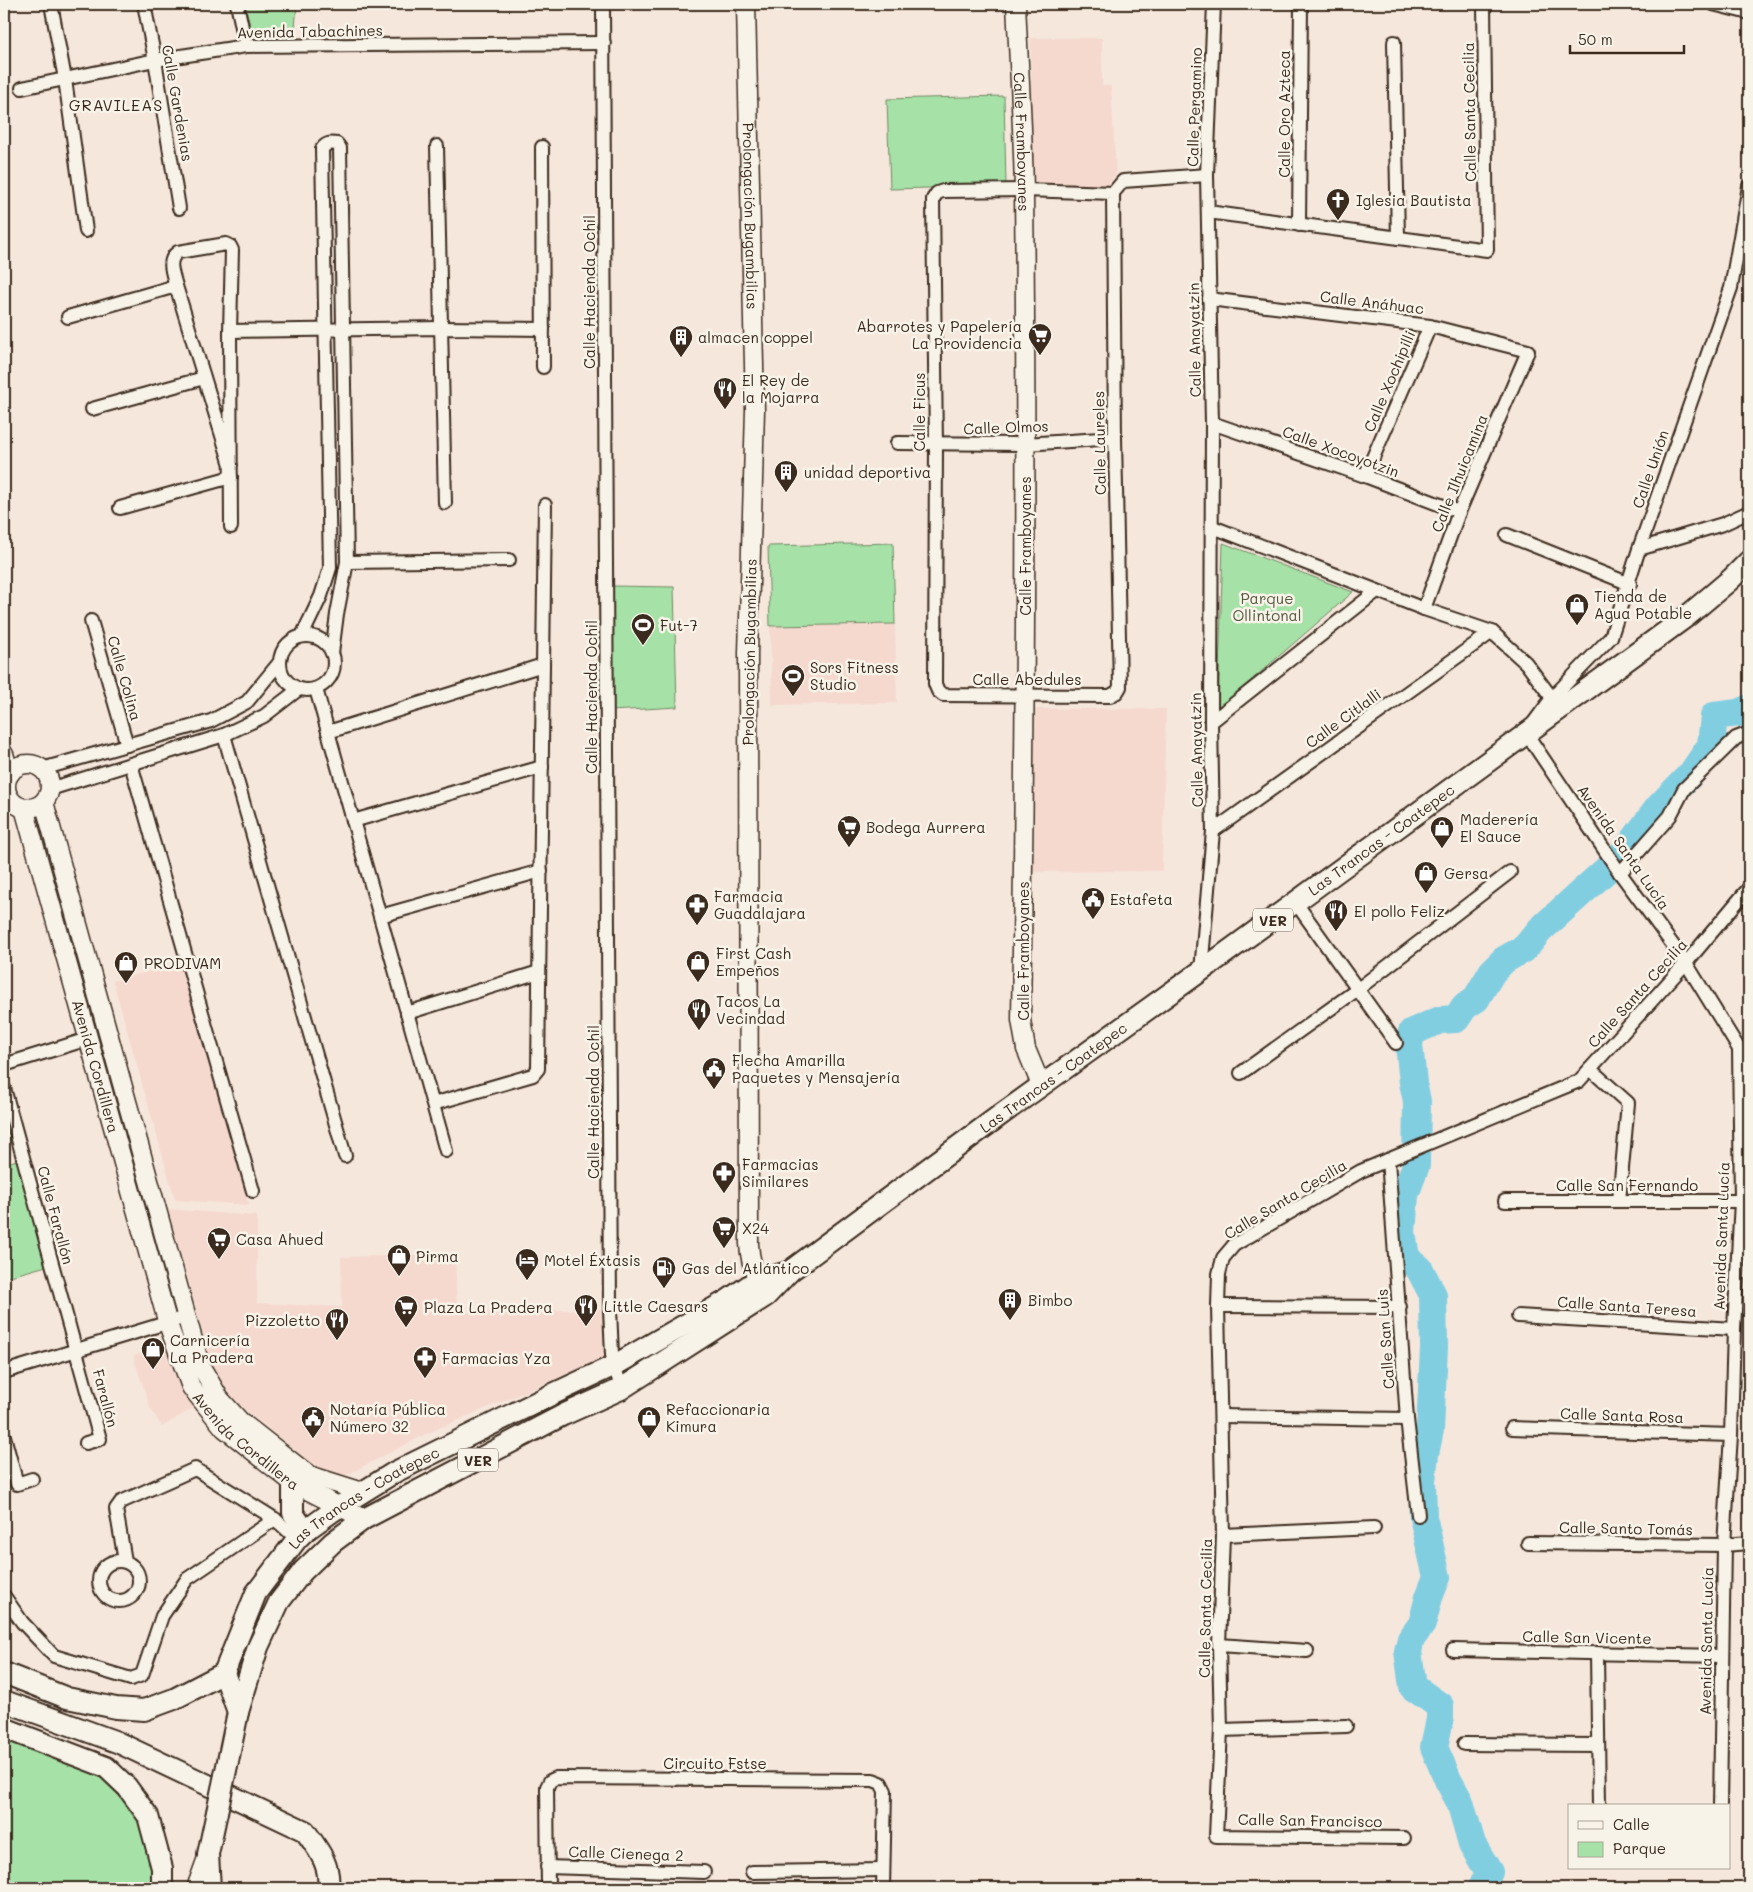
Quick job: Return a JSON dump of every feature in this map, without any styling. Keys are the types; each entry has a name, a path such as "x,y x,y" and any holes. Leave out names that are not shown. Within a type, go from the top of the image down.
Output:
{"main road":[{"name":"Las Trancas - Coatepec","path":"208,1854 238,1712 258,1647 279,1602 303,1571 333,1542 364,1519 563,1415 621,1389 762,1288 790,1271 1041,1085 1296,903 1686,617 1749,561"},
{"name":"Las Trancas - Coatepec","path":"224,1673 256,1593 301,1535 340,1506 395,1472 615,1365 728,1300 762,1288"},
{"path":"293,1483 293,1513 301,1535"},
{"path":"256,1593 261,1600 271,1604 279,1602"},
{"path":"4,1673 67,1698 116,1708 144,1710 174,1699 224,1673 238,1712"},
{"path":"4,1701 116,1742 304,1831 323,1856 329,1878 328,1888"},
{"path":"4,1728 106,1767 127,1787 148,1816 162,1868 162,1888"},
{"path":"208,1854 210,1888"}],"street":[{"path":"51,4 65,79 86,231"},
{"name":"Calle Gardenias","path":"144,4 179,208"},
{"path":"237,4 246,46"},
{"name":"Calle Hacienda Ochil","path":"603,4 610,1309 612,1355 621,1389"},
{"name":"Prolongación Bugambilias","path":"746,4 755,410 748,653 749,1244 750,1256 762,1288"},
{"name":"Calle Framboyanes","path":"1016,4 1024,190 1025,695 1021,1020 1026,1049 1041,1085"},
{"name":"Calle Pergamino","path":"1208,212 1214,4"},
{"name":"Calle Oro Azteca","path":"1299,224 1300,4"},
{"path":"1713,4 1749,13"},
{"name":"Calle Santa Cecilia","path":"1398,238 1487,250 1484,5"},
{"path":"1208,212 1398,238 1394,42"},
{"name":"Avenida Tabachines","path":"22,88 155,60 246,46 604,43"},
{"path":"302,636 321,596 330,568 322,148 331,143 337,144 340,148 347,562 337,614 332,653 334,663 332,671 323,685 316,689 308,690 299,689 285,680 281,672 279,663 281,654 286,646 302,636 320,639 332,653"},
{"path":"437,146 445,503"},
{"path":"542,147 543,367"},
{"path":"1024,190 1113,193 1123,181 1208,175"},
{"name":"Calle Unión","path":"1526,733 1552,698 1611,637 1630,584 1639,549 1730,288 1749,186"},
{"name":"Calle Ficus","path":"938,691 934,684 936,445 933,199 937,193 943,191 1024,190"},
{"name":"Calle Laureles","path":"1113,193 1120,687 1117,692"},
{"name":"Calle Anayatzin","path":"1202,971 1213,831 1213,527 1208,212"},
{"path":"231,471 170,262 178,252 226,244 232,250 230,331 231,471 231,527"},
{"path":"68,317 176,286"},
{"name":"Calle Anáhuac","path":"1209,299 1430,326 1528,351"},
{"name":"Calle Xochipilli","path":"1366,476 1430,326"},
{"path":"230,331 441,328 542,329"},
{"name":"Calle Ilhuicamina","path":"1424,609 1459,512 1528,351"},
{"path":"92,409 204,378"},
{"name":"Calle Xocoyotzin","path":"1212,423 1366,476 1459,512"},
{"name":"Calle Olmos","path":"897,444 1025,444 1115,438"},
{"path":"120,508 231,471"},
{"path":"328,505 347,505"},
{"path":"433,1104 533,1075 538,1069 545,505"},
{"path":"1639,549 1723,524 1749,512"},
{"path":"1213,527 1424,609 1492,632 1526,663 1552,698"},
{"path":"1507,535 1630,584"},
{"path":"347,562 509,560"},
{"path":"1212,722 1377,591"},
{"name":"Calle Colina","path":"91,621 127,745"},
{"name":"Calle Citlalli","path":"1213,831 1492,632"},
{"path":"42,769 211,721 247,702 279,663"},
{"path":"328,732 543,665"},
{"path":"4,754 11,801 24,808 31,809 47,796 131,764 224,735 264,716 299,689"},
{"path":"316,689 446,1151"},
{"name":"Calle Abedules","path":"938,691 943,695 1110,696 1117,692"},
{"path":"170,733 174,751"},
{"name":"Avenida Santa Lucía","path":"1526,733 1620,873 1686,964 1739,1049 1745,1201 1734,1329 1731,1435 1724,1545 1720,1804"},
{"path":"1620,873 1670,816 1684,789 1736,738 1749,733"},
{"path":"224,735 345,1156"},
{"path":"7,783 15,768 29,764 42,769 47,775 47,796"},
{"path":"131,764 253,1191"},
{"path":"353,821 542,767"},
{"name":"Avenida Cordillera","path":"47,796 200,1365 220,1399 240,1421 310,1475 362,1492"},
{"name":"Avenida Cordillera","path":"24,808 168,1324 191,1387 224,1428 293,1483 364,1519"},
{"path":"380,916 540,871"},
{"path":"1241,1073 1358,989 1510,872"},
{"name":"Calle Santa Cecilia","path":"1216,1836 1221,1730 1219,1645 1222,1535 1218,1306 1219,1274 1223,1258 1234,1245 1361,1171 1579,1081 1686,964 1749,888"},
{"path":"1296,903 1396,1043"},
{"path":"407,1013 539,972"},
{"path":"4,1065 88,1040"},
{"path":"1590,1069 1628,1103 1619,1201"},
{"name":"Calle Farallón","path":"4,1088 76,1351"},
{"name":"Calle San Luis","path":"1388,1160 1407,1419 1418,1516"},
{"name":"Calle San Fernando","path":"1505,1201 1745,1201"},
{"path":"1218,1306 1400,1307"},
{"name":"Calle Santa Teresa","path":"1518,1316 1734,1329"},
{"path":"4,1372 186,1318"},
{"name":"Farallón","path":"76,1351 100,1439 86,1443"},
{"path":"1221,1416 1407,1419"},
{"name":"Calle Santa Rosa","path":"1512,1428 1731,1435"},
{"path":"4,1436 17,1484 32,1479"},
{"path":"125,1561 116,1510 121,1502 194,1469 301,1535"},
{"path":"4,1596 22,1622 54,1656 131,1679 142,1675 162,1616 186,1579 275,1519"},
{"path":"1222,1535 1374,1528"},
{"name":"Calle Santo Tomás","path":"1528,1543 1724,1545 1749,1543"},
{"path":"1219,1645 1307,1652"},
{"name":"Calle San Vicente","path":"1453,1650 1721,1656"},
{"path":"1597,1653 1598,1804"},
{"path":"1221,1730 1346,1726"},
{"path":"1464,1744 1598,1745"},
{"name":"Circuito Fstse","path":"548,1888 547,1787 550,1781 556,1778 873,1780 881,1783 885,1791 883,1888"},
{"name":"Calle San Francisco","path":"1216,1836 1404,1838"},
{"name":"Las Trancas - Coatepec","path":"196,1888 208,1854"},
{"name":"Calle Cienega 2","path":"547,1867 704,1872"},
{"path":"752,1872 883,1870"}],"shaded area":[{"path":"1031,38 1102,38 1102,86 1111,86 1116,174 1105,189 1031,189"},
{"path":"895,624 897,703 772,705 770,626"},
{"path":"1029,709 1166,709 1162,871 1031,872"},
{"path":"181,963 249,1205 175,1200 113,981"},
{"name":"Plaza La Pradera","path":"168,1209 257,1216 257,1303 342,1307 341,1257 455,1254 457,1312 610,1309 612,1355 428,1433 347,1475 322,1472 239,1405 226,1388 162,1427 150,1408 133,1356 156,1350 207,1349"}],"green space":[{"path":"245,4 297,4 295,28 251,30"},
{"path":"1004,96 1006,186 890,189 887,99"},
{"path":"893,543 895,624 770,626 768,546"},
{"name":"Parque Ollintonal","path":"1223,543 1353,592 1218,709"},
{"name":"Fut-7","path":"612,586 674,587 677,707 611,711"},
{"path":"17,1160 46,1266 4,1278 4,1164"},
{"path":"4,1733 94,1772 141,1817 155,1866 154,1888 125,1888 121,1883 113,1888 4,1888"}],"waterway":[{"path":"1482,1888 1489,1872 1472,1844 1460,1802 1434,1747 1440,1719 1440,1706 1413,1687 1408,1651 1411,1639 1422,1624 1429,1597 1437,1577 1423,1517 1422,1481 1430,1430 1434,1348 1433,1295 1419,1268 1406,1258 1402,1232 1405,1195 1416,1165 1417,1101 1409,1044 1412,1032 1440,1020 1456,1019 1465,1006 1476,999 1492,972 1504,960 1525,948 1540,930 1614,863 1632,843 1659,807 1692,773 1711,745 1714,716 1738,713 1749,708"}],"place":[{"name":"Iglesia Bautista","path":"1338,221"},
{"name":"Abarrotes y Papelería La Providencia","path":"1040,356"},
{"name":"almacen coppel","path":"681,358"},
{"name":"El Rey de la Mojarra","path":"725,410"},
{"name":"unidad deportiva","path":"786,493"},
{"name":"Tienda de Agua Potable","path":"1577,626"},
{"name":"Fut-7","path":"643,646"},
{"name":"Sors Fitness Studio","path":"793,697"},
{"name":"Bodega Aurrera","path":"849,848"},
{"name":"Maderería El Sauce","path":"1442,849"},
{"name":"Gersa","path":"1426,894"},
{"name":"Estafeta","path":"1093,920"},
{"name":"Farmacia Guadalajara","path":"697,926"},
{"name":"El pollo Feliz","path":"1336,932"},
{"name":"First Cash Empeños","path":"698,983"},
{"name":"PRODIVAM","path":"126,984"},
{"name":"Tacos La Vecindad","path":"699,1031"},
{"name":"Flecha Amarilla Paquetes y Mensajería","path":"714,1090"},
{"name":"Farmacias Similares","path":"724,1194"},
{"name":"X24","path":"724,1249"},
{"name":"Casa Ahued","path":"219,1260"},
{"name":"Pirma","path":"399,1277"},
{"name":"Motel Éxtasis","path":"527,1281"},
{"name":"Gas del Atlántico","path":"664,1289"},
{"name":"Bimbo","path":"1010,1321"},
{"name":"Little Caesars","path":"586,1327"},
{"name":"Plaza La Pradera","path":"406,1328"},
{"name":"Pizzoletto","path":"337,1341"},
{"name":"Carnicería La Pradera","path":"153,1370"},
{"name":"Farmacias Yza","path":"425,1379"},
{"name":"Notaría Pública Número 32","path":"313,1439"},
{"name":"Refaccionaria Kimura","path":"649,1439"}],"district":[{"name":"GRAVILEAS","path":"116,104"}]}
